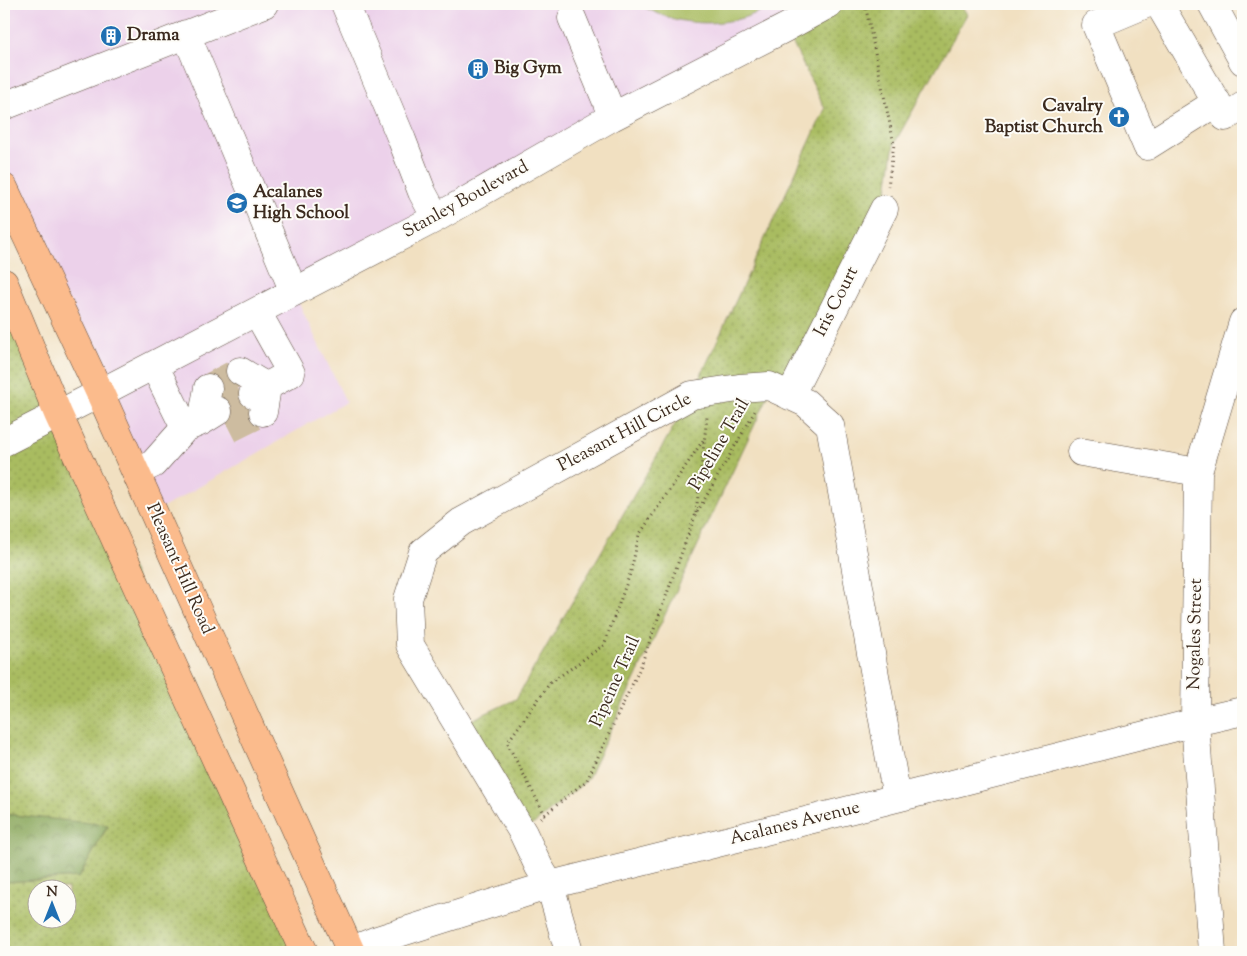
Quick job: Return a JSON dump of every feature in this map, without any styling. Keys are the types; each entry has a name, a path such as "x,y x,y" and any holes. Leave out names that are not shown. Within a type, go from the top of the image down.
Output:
{"main road":[{"name":"Pleasant Hill Road","path":"4,188 136,472 350,952"},
{"path":"5,291 58,414 304,952"}],"street":[{"path":"4,106 264,4"},
{"path":"345,4 422,192 436,218"},
{"name":"Stanley Boulevard","path":"4,442 436,218 612,117 830,4"},
{"path":"1146,4 1096,25 1147,146 1230,104 1159,4"},
{"path":"1212,4 1243,61"},
{"path":"572,18 612,117"},
{"path":"186,34 294,292"},
{"name":"Iris Court","path":"780,391 884,209"},
{"path":"256,391 291,373 257,312"},
{"name":"Nogales Street","path":"1212,952 1195,722 1198,472 1243,322"},
{"path":"136,472 153,464 208,415 154,365"},
{"name":"Pleasant Hill Circle","path":"569,952 550,885 523,833 410,646 408,599 423,552 461,522 692,396 739,388 780,391"},
{"path":"780,391 806,403 830,425 897,798"},
{"path":"1081,452 1198,472"},
{"name":"Acalanes Avenue","path":"350,952 377,940 550,885 1243,711"}],"path":[{"path":"866,4 894,144 884,209"},
{"name":"Pipeline Trail","path":"695,516 780,391"},
{"path":"545,814 506,743 550,683 604,646 630,571 639,535 704,439 695,516"},
{"name":"Pipeine Trail","path":"523,833 587,780 640,668 695,516"}],"shaded area":[{"name":"Acalanes High School","path":"4,4 829,4 294,293 346,402 154,513 4,188"}],"green space":[{"path":"638,4 773,4 738,19 725,22 699,23 660,15"},
{"path":"829,4 960,4 967,14 894,144 884,209 790,396 772,388 587,780 523,833 459,726 516,699 692,395 825,109 785,28"},
{"path":"4,283 304,952 4,952 4,882 28,880 28,928 78,928 78,878 64,878 79,877 108,826 4,814"},
{"path":"4,814 108,825 79,877 28,878 28,880 4,882"}],"tunnel":[{"path":"208,388 240,371"},
{"path":"218,411 253,394"},
{"path":"229,429 263,412"}],"place":[{"name":"Drama","path":"111,36"},
{"name":"Big Gym","path":"478,69"},
{"name":"Cavalry Baptist Church","path":"1119,117"},
{"name":"Acalanes High School","path":"237,203"}]}
